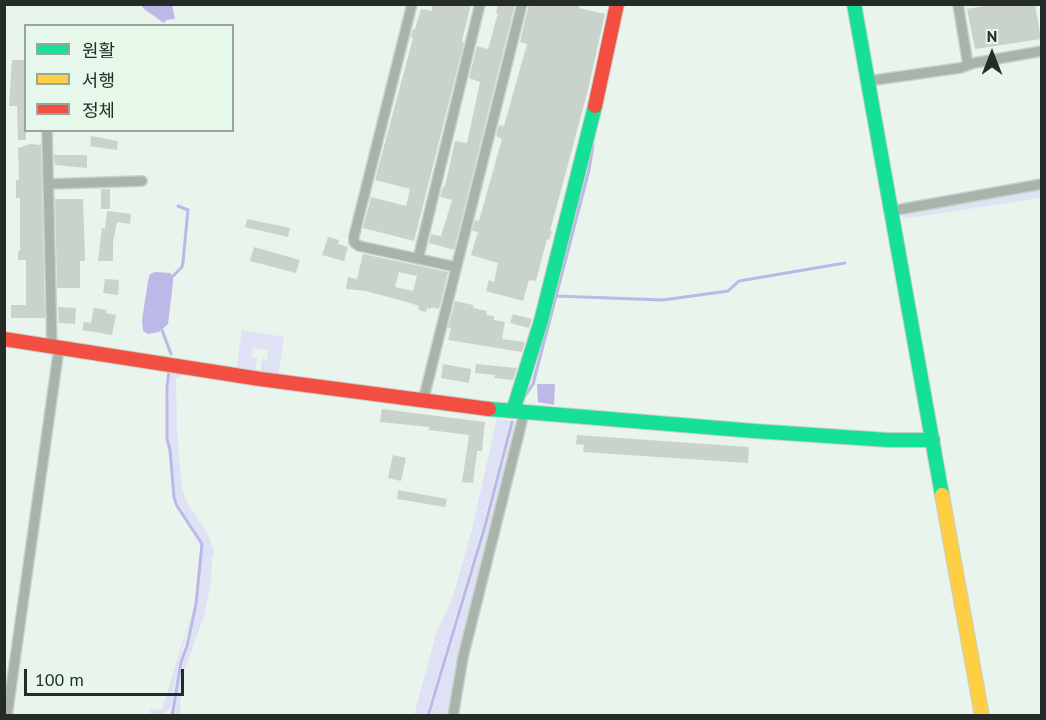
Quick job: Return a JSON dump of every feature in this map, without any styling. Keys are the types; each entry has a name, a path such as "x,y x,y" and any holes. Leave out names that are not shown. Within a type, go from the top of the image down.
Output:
{"street":[{"path":"412,4 354,242 359,246 456,267"},
{"path":"418,259 480,4"},
{"path":"423,401 522,4"},
{"path":"453,716 463,657 518,412 590,132 617,4"},
{"path":"854,4 982,716"},
{"path":"958,4 968,65"},
{"path":"868,81 1041,51"},
{"path":"7,716 55,347 47,132"},
{"path":"48,184 142,181"},
{"path":"891,211 1041,184"},
{"path":"4,339 248,377 518,412 754,431 888,440 933,440"}],"shaded area":[{"path":"141,5 172,5 175,19 166,20 164,23"},
{"path":"1041,188 1041,198 902,219 909,213"},
{"path":"170,273 173,276 173,282 168,324 159,332 148,334 143,331 142,320 148,281 150,274"},
{"path":"242,330 284,337 278,377 260,374 262,359 267,360 268,350 253,348 251,357 257,358 255,373 236,371"},
{"path":"171,371 185,374 176,378 177,431 182,489 187,502 209,536 214,553 204,616 185,669 180,703 181,716 173,715 173,708 197,605 203,543 183,514 175,497 168,438"},
{"path":"537,384 555,384 554,405 538,402"},
{"path":"497,418 510,421 483,525 426,715 414,715 436,634 453,596 472,529"},
{"path":"514,422 517,423 449,715 430,716 487,525"},
{"path":"194,605 170,709 165,712 166,715 151,715 150,710 162,709"}],"building":[{"path":"432,4 471,4 462,41 464,43 414,241 363,228 371,197 406,206 410,189 375,180 413,38 411,37 413,29 415,29 421,9 432,11"},
{"path":"498,4 515,4 454,250 429,243 431,234 441,236 452,200 440,197 445,186 455,141 467,143 480,82 469,78 477,46 488,49 498,13 496,13"},
{"path":"529,4 580,4 579,8 605,14 588,90 550,231 552,231 549,240 547,239 536,281 529,280 523,301 486,291 489,280 494,282 498,263 471,255 478,232 472,231 475,220 479,221 502,139 496,136 499,125 504,126 527,44 520,42"},
{"path":"995,4 1035,4 1041,39 975,49 967,9"},
{"path":"12,60 24,60 26,140 18,140 17,106 9,106"},
{"path":"91,136 118,141 117,150 90,146"},
{"path":"30,144 41,145 45,318 11,318 11,305 26,305 26,260 18,260 20,198 16,198 16,180 19,180 18,148"},
{"path":"54,155 87,155 87,168 55,165"},
{"path":"101,189 110,189 110,209 101,209"},
{"path":"55,199 83,199 85,261 80,261 80,288 57,288"},
{"path":"107,211 131,214 130,224 117,222 113,242 113,261 98,261 102,228 105,229"},
{"path":"247,219 290,228 288,237 245,227"},
{"path":"328,237 339,240 338,244 348,247 344,261 322,255"},
{"path":"254,247 300,260 296,273 250,261"},
{"path":"363,254 448,272 439,309 431,307 431,309 427,308 426,312 418,310 419,306 410,303 366,291 346,289 348,277 357,279","holes":["399,272 417,276 413,291 395,287"]},
{"path":"105,279 119,280 118,295 103,293"},
{"path":"455,301 473,305 473,308 487,311 486,315 494,316 494,320 505,322 502,339 525,342 522,352 448,340 451,328 448,328"},
{"path":"58,307 76,308 75,324 59,323"},
{"path":"94,308 116,315 112,335 82,330 84,322 91,323"},
{"path":"513,314 532,319 529,328 510,323"},
{"path":"443,364 471,369 469,383 441,378"},
{"path":"476,364 517,368 513,380 475,373"},
{"path":"382,409 485,422 482,451 477,451 473,483 462,482 469,435 429,430 429,427 380,422"},
{"path":"577,435 749,447 748,463 583,452 584,445 576,444"},
{"path":"393,455 406,458 401,481 388,478"},
{"path":"398,490 447,499 445,507 397,499"}],"waterway":[{"path":"523,399 533,384 589,170 593,146"},
{"path":"173,276 182,267 188,210 178,206"},
{"path":"556,296 663,300 728,291 739,281 845,263"},
{"path":"162,330 171,354"},
{"path":"169,371 167,439 174,497 177,506 202,544 196,604 187,646 181,662 172,716"},
{"path":"428,716 485,526 512,422"}],"traffic: fast":[{"path":"854,4 942,495"},
{"path":"513,411 541,321 595,106"},
{"path":"489,409 754,431 888,440 933,440"}],"traffic: slow":[{"path":"942,495 982,716"}],"traffic: jam":[{"path":"595,106 617,4"},
{"path":"4,339 260,379 489,409"}]}
